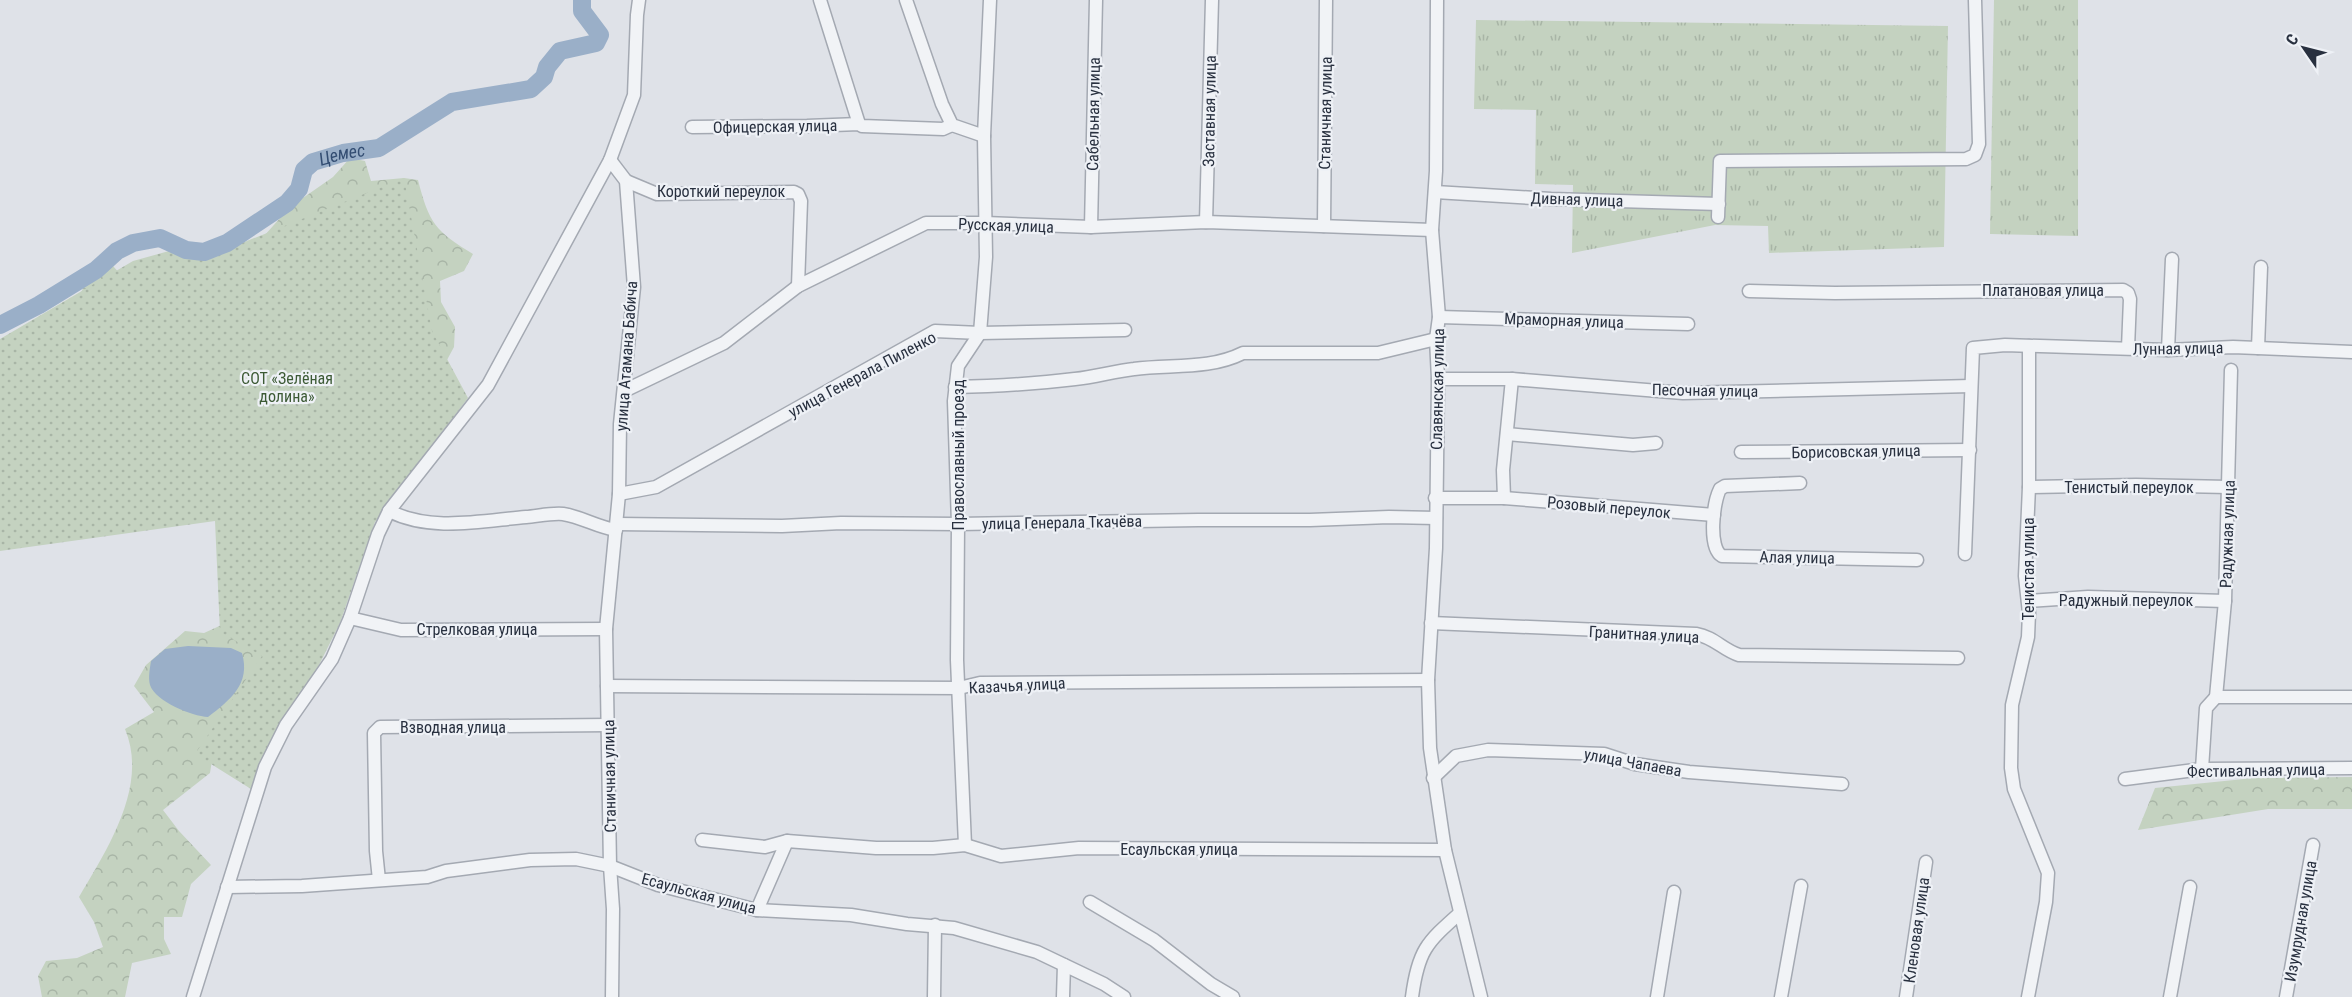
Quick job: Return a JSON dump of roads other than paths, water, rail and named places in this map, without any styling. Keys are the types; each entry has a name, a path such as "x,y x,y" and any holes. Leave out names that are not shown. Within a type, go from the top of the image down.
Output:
{"street":[{"path":"194,997 265,767 286,725 332,659 350,618 378,534 389,510 488,385 610,160 634,95 636,15 639,0"},
{"path":"820,0 859,124"},
{"path":"906,0 942,104 952,125 984,136"},
{"name":"Православный проезд","path":"965,844 957,660 958,525 955,387 958,366 980,333 986,257 984,136 990,0"},
{"name":"Сабельная улица","path":"1090,227 1096,0"},
{"name":"Заставная улица","path":"1206,222 1212,0"},
{"name":"Станичная улица","path":"1323,226 1326,0"},
{"name":"Славянская улица","path":"1437,0 1435,192 1432,230 1439,316 1436,339 1438,379 1436,518 1428,680 1430,748 1445,850"},
{"path":"1718,217 1720,161 1966,159 1975,155 1978,144 1975,0"},
{"name":"Офицерская улица","path":"692,127 859,124 862,126 943,129 952,125"},
{"path":"610,160 626,181"},
{"name":"Короткий переулок","path":"626,181 657,194 794,192 798,194 801,201 798,286"},
{"name":"улица Атамана Бабича","path":"607,686 606,629 619,494 620,424 634,287 626,181"},
{"name":"Дивная улица","path":"1435,192 1551,200 1719,204"},
{"name":"Русская улица","path":"624,392 724,343 798,286 926,223 1090,227 1206,222 1432,230"},
{"path":"2168,350 2172,259"},
{"path":"2258,348 2261,267"},
{"name":"Платановая улица","path":"1749,291 1834,293 2123,290 2128,293 2130,299 2128,348"},
{"name":"Мраморная улица","path":"1439,316 1688,324"},
{"name":"улица Генерала Пиленко","path":"619,494 656,487 935,331 980,333 1125,330"},
{"path":"955,387 1012,386 1078,379 1137,368 1213,363 1232,359 1243,353 1378,353 1436,339"},
{"name":"Лунная улица","path":"1971,386 1973,348 2005,345 2168,350 2258,348 2352,352"},
{"name":"Тенистая улица","path":"2028,997 2046,902 2048,873 2014,789 2011,768 2012,705 2028,637 2025,576 2029,487 2029,346"},
{"name":"Радужная улица","path":"2202,769 2206,708 2216,697 2225,601 2231,370"},
{"name":"Песочная улица","path":"1438,379 1512,379 1683,393 1971,386"},
{"path":"1504,498 1503,470 1512,379"},
{"path":"1965,554 1971,386"},
{"path":"1507,434 1633,445 1656,443"},
{"name":"Борисовская улица","path":"1741,452 1970,450"},
{"path":"1714,515 1717,495 1725,486 1800,483"},
{"name":"Тенистый переулок","path":"2029,487 2136,485 2229,487"},
{"name":"Розовый переулок","path":"1435,498 1504,498 1714,515"},
{"name":"улица Генерала Ткачёва","path":"389,510 406,519 437,524 562,514 585,519 599,528 841,523 958,525 1436,518"},
{"name":"Алая улица","path":"1714,515 1714,546 1717,553 1722,556 1917,560"},
{"name":"Радужный переулок","path":"2028,601 2088,597 2225,601"},
{"name":"Стрелковая улица","path":"350,618 401,630 606,629"},
{"name":"Гранитная улица","path":"1431,623 1696,634 1706,636 1727,651 1739,655 1958,658"},
{"name":"Казачья улица","path":"607,686 959,688 980,683 1428,680"},
{"name":"Станичная улица","path":"607,686 610,866 614,909 612,997"},
{"path":"2216,697 2352,697"},
{"name":"Взводная улица","path":"379,880 376,851 375,733 380,727 608,725"},
{"name":"улица Чапаева","path":"1433,778 1456,756 1488,750 1604,754 1635,764 1689,772 1842,784"},
{"name":"Фестивальная улица","path":"2125,778 2202,769 2352,768"},
{"name":"Есаульская улица","path":"702,840 765,847 787,841 876,848 933,848 965,844 1001,856 1079,848 1445,850"},
{"path":"757,910 787,841"},
{"name":"Изумрудная улица","path":"2286,997 2313,845"},
{"path":"1445,850 1481,997"},
{"name":"Есаульская улица","path":"227,887 302,886 427,877 446,871 530,860 576,859 610,866 658,885 757,910 851,915 907,924 954,928 1012,943 1104,984 1125,997"},
{"name":"Кленовая улица","path":"1906,997 1926,862"},
{"path":"1781,997 1801,886"},
{"path":"2170,997 2190,887"},
{"path":"1657,997 1674,892"},
{"path":"1090,902 1154,940 1211,984 1233,997"},
{"path":"1413,997 1416,969 1422,952 1434,935 1460,913"},
{"path":"934,997 935,925"},
{"path":"1063,997 1064,965"}],"water":[{"path":"188,646 231,648 242,653 244,674 237,690 208,717 184,711 167,702 159,697 150,685 151,661 165,649"}],"waterway":[{"name":"Цемес","path":"0,325 39,305 96,270 117,251 133,243 160,238 186,250 204,252 227,243 287,203 299,189 304,170 313,162 343,153 379,148 452,102 531,89 544,77 547,67 560,51 596,43 600,35 582,11 582,0"}],"park label":[{"name":"СОТ «Зелёная долина»","path":"287,387"}]}
